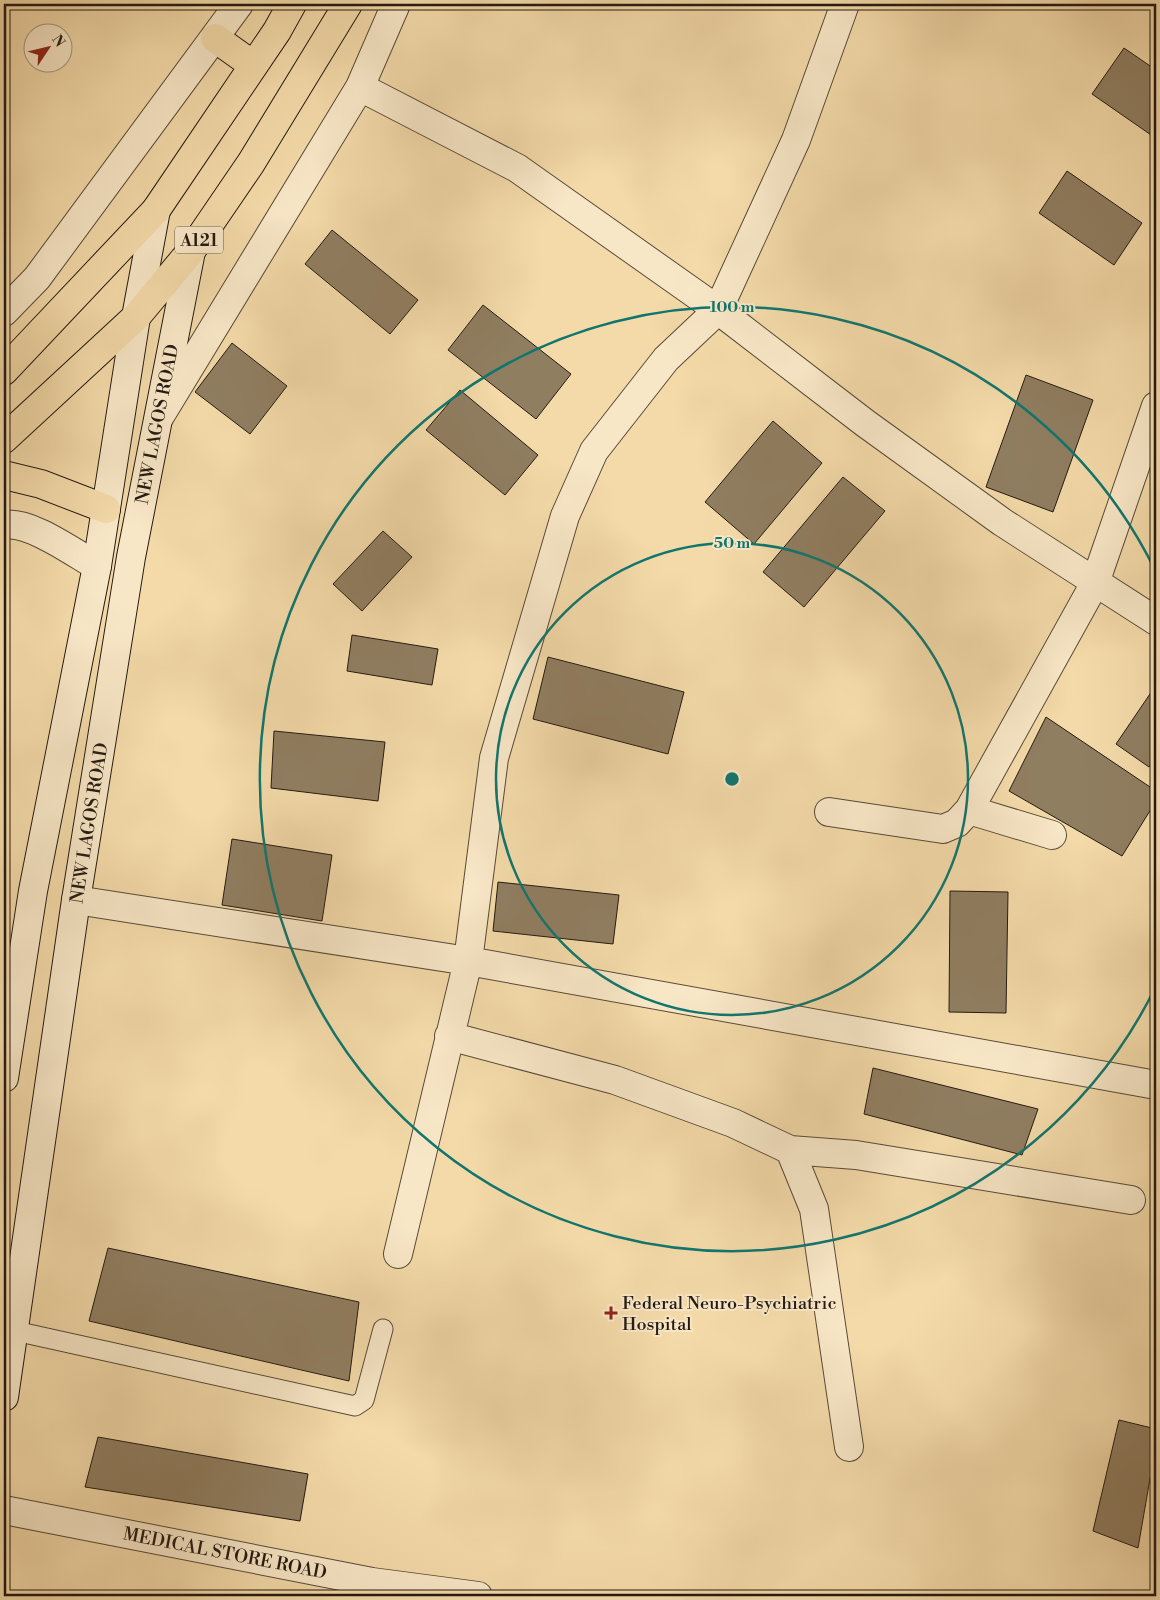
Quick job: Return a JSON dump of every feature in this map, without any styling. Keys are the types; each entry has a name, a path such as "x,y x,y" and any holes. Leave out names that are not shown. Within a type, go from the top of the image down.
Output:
{"highway":[{"name":"A121","path":"4,371 156,210 277,31 292,4"},
{"name":"A121","path":"4,439 136,317 191,252 251,163 348,4"},
{"path":"215,38 253,66"},
{"path":"4,475 40,484 106,510"}],"street":[{"path":"4,312 37,278 239,4"},
{"path":"157,421 360,87 396,4"},
{"path":"398,1254 468,962 494,758 565,516 594,450 666,359 718,310 796,140 845,4"},
{"path":"360,87 517,168 718,310 865,423 1002,522 1156,621"},
{"name":"NEW LAGOS ROAD","path":"4,1078 33,892 97,566 136,317 156,210"},
{"name":"NEW LAGOS ROAD","path":"4,1397 76,900 131,557 191,252"},
{"path":"829,812 944,829 957,823 968,810 1095,582 1156,406"},
{"path":"4,525 10,524 28,528 97,566"},
{"path":"968,810 1052,835"},
{"path":"76,900 468,962 1156,1085"},
{"path":"449,1036 615,1080 733,1123 790,1150 856,1155 1131,1200"},
{"path":"790,1150 814,1209 849,1447"},
{"name":"MEDICAL STORE ROAD","path":"4,1510 370,1589 478,1596"}],"lane":[{"path":"15,1331 355,1406 364,1400 383,1329"}],"building":[{"path":"1124,48 1156,70 1156,134 1154,137 1092,94"},
{"path":"1067,171 1142,223 1114,265 1039,213"},
{"path":"332,230 418,300 390,334 305,264"},
{"path":"483,305 571,374 536,419 448,350"},
{"path":"232,343 287,386 250,434 195,392"},
{"path":"1026,375 1093,400 1053,512 986,487"},
{"path":"460,390 538,455 505,495 426,430"},
{"path":"773,421 822,463 754,544 705,502"},
{"path":"843,477 885,511 804,607 763,572"},
{"path":"383,531 412,557 362,611 333,584"},
{"path":"352,635 438,649 432,685 347,671"},
{"path":"548,657 684,692 668,754 533,719"},
{"path":"1152,691 1156,694 1156,757 1149,767 1116,744"},
{"path":"1046,717 1156,791 1156,801 1122,856 1009,791"},
{"path":"274,731 385,742 378,801 271,788"},
{"path":"232,839 332,855 322,921 222,905"},
{"path":"498,882 619,895 613,944 493,931"},
{"path":"950,891 1008,892 1006,1013 949,1012"},
{"path":"873,1068 1038,1109 1022,1155 864,1114"},
{"path":"108,1248 359,1302 349,1381 89,1321"},
{"path":"1119,1420 1156,1429 1156,1444 1138,1548 1093,1531"},
{"path":"98,1437 308,1474 300,1521 85,1487"}],"place":[{"name":"Federal Neuro-Psychiatric Hospital","path":"611,1313"}]}
